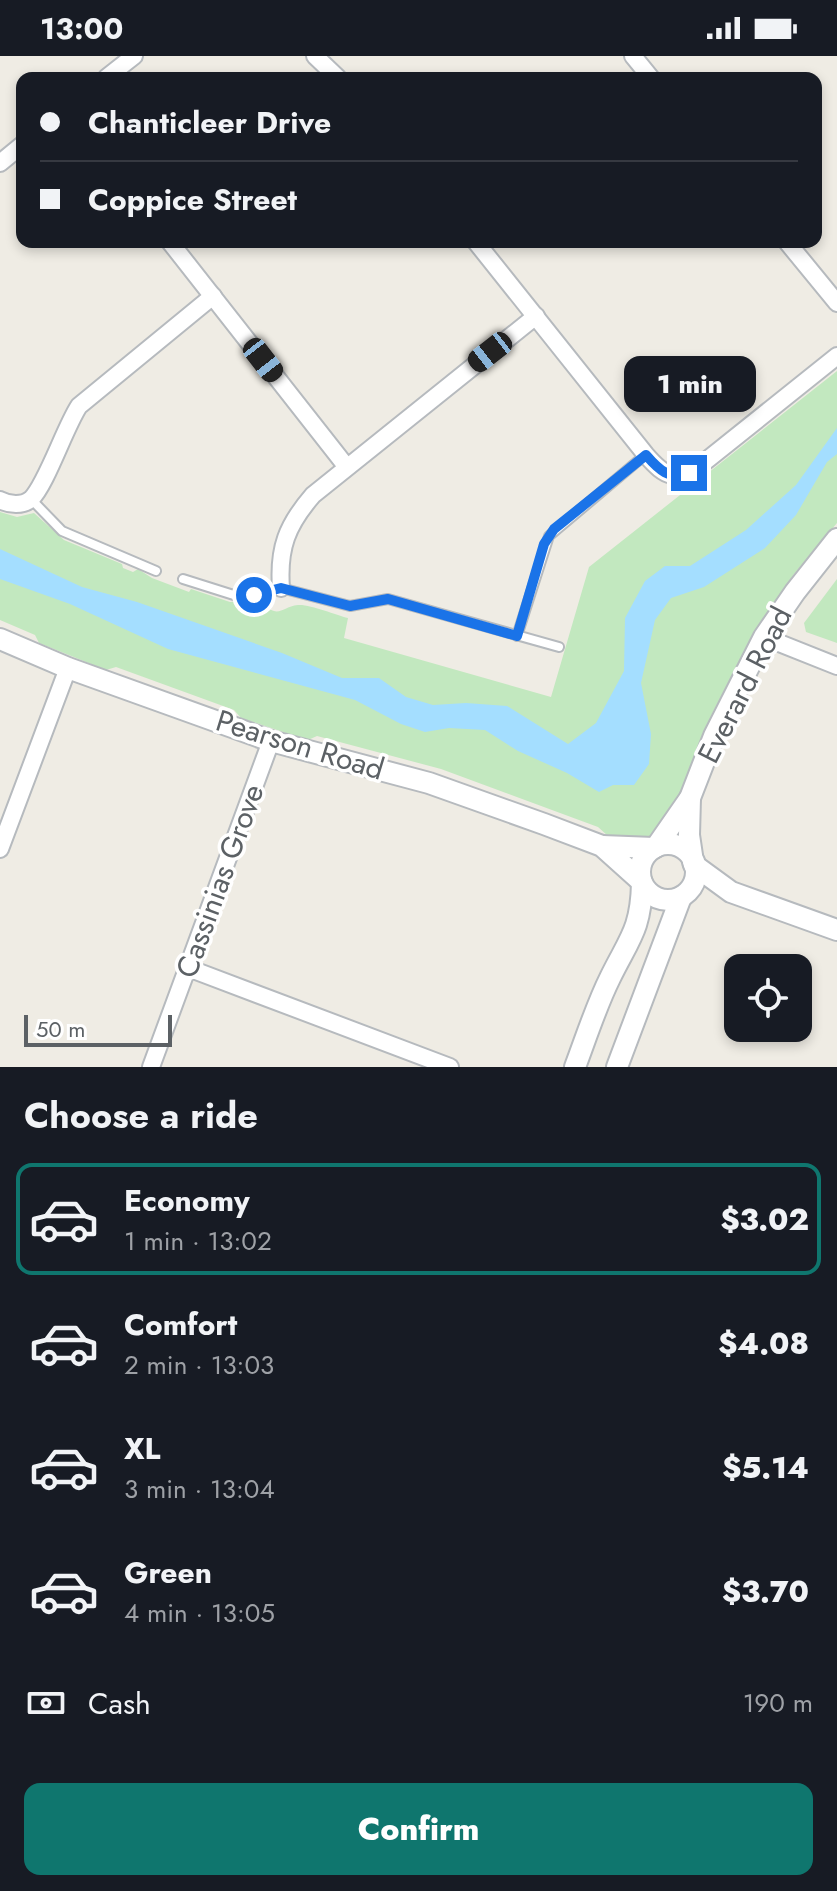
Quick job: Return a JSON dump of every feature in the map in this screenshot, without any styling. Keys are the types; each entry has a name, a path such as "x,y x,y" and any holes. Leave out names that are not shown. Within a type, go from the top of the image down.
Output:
{"street":[{"path":"114,72 134,56"},
{"path":"315,56 332,72"},
{"path":"633,56 646,72"},
{"path":"0,163 16,150"},
{"path":"175,248 346,466"},
{"path":"481,248 646,455 664,473 674,476 689,473 837,356"},
{"path":"792,248 837,303"},
{"path":"0,500 7,504 22,504 31,499 40,487 68,423 79,406 213,296"},
{"path":"281,588 280,555 295,518 313,495 536,316"},
{"name":"Everard Road","path":"655,848 690,798 739,684 764,637 837,539"},
{"path":"764,637 837,666"},
{"name":"Pearson Road","path":"0,639 68,668 271,741 429,783 602,846 655,848"},
{"path":"0,849 68,668"},
{"name":"Cassinias Grove","path":"151,1067 271,741"},
{"name":"Everard Road","path":"690,798 689,835 694,864"},
{"path":"575,1067 610,978 635,930 641,909 642,863 655,848 674,845 731,892 837,930"},
{"name":"Pearson Road","path":"602,846 642,882"},
{"path":"617,1067 682,896 694,882 694,864"},
{"path":"642,882 654,897 672,900 682,896 731,892"},
{"path":"188,968 450,1067"}],"lane":[{"path":"517,636 549,536 646,455"},
{"path":"31,499 62,531 156,571"},
{"path":"183,579 240,597 281,588 350,606 388,599 559,647"}],"green space":[{"path":"837,371 837,523 794,574 751,639 712,714 678,802 648,840 608,836 598,827 441,769 317,736 308,740 241,718 234,710 116,667 106,670 39,643 35,635 0,620 0,512 17,517 34,513 64,540 122,564 123,568 133,572 138,569 152,578 189,592 191,589 230,602 259,600 275,611 298,605 316,608 348,618 344,638 551,697 589,567"},
{"path":"837,579 837,643 806,632 804,623"}],"water":[{"path":"837,428 837,454 827,462 796,515 765,548 704,587 671,598 655,620 641,683 651,734 649,764 634,785 613,785 599,792 567,773 518,751 485,730 449,728 425,732 401,724 355,700 168,649 70,604 0,579 0,549 82,587 137,602 282,653 342,678 379,678 406,697 433,705 466,703 507,706 568,744 596,723 624,671 625,618 645,581 665,566 690,566 746,530 796,485"}],"route":[{"path":"254,595 281,588 350,606 388,599 517,636 544,544 554,529 646,455 664,473 674,476 689,473"}]}
